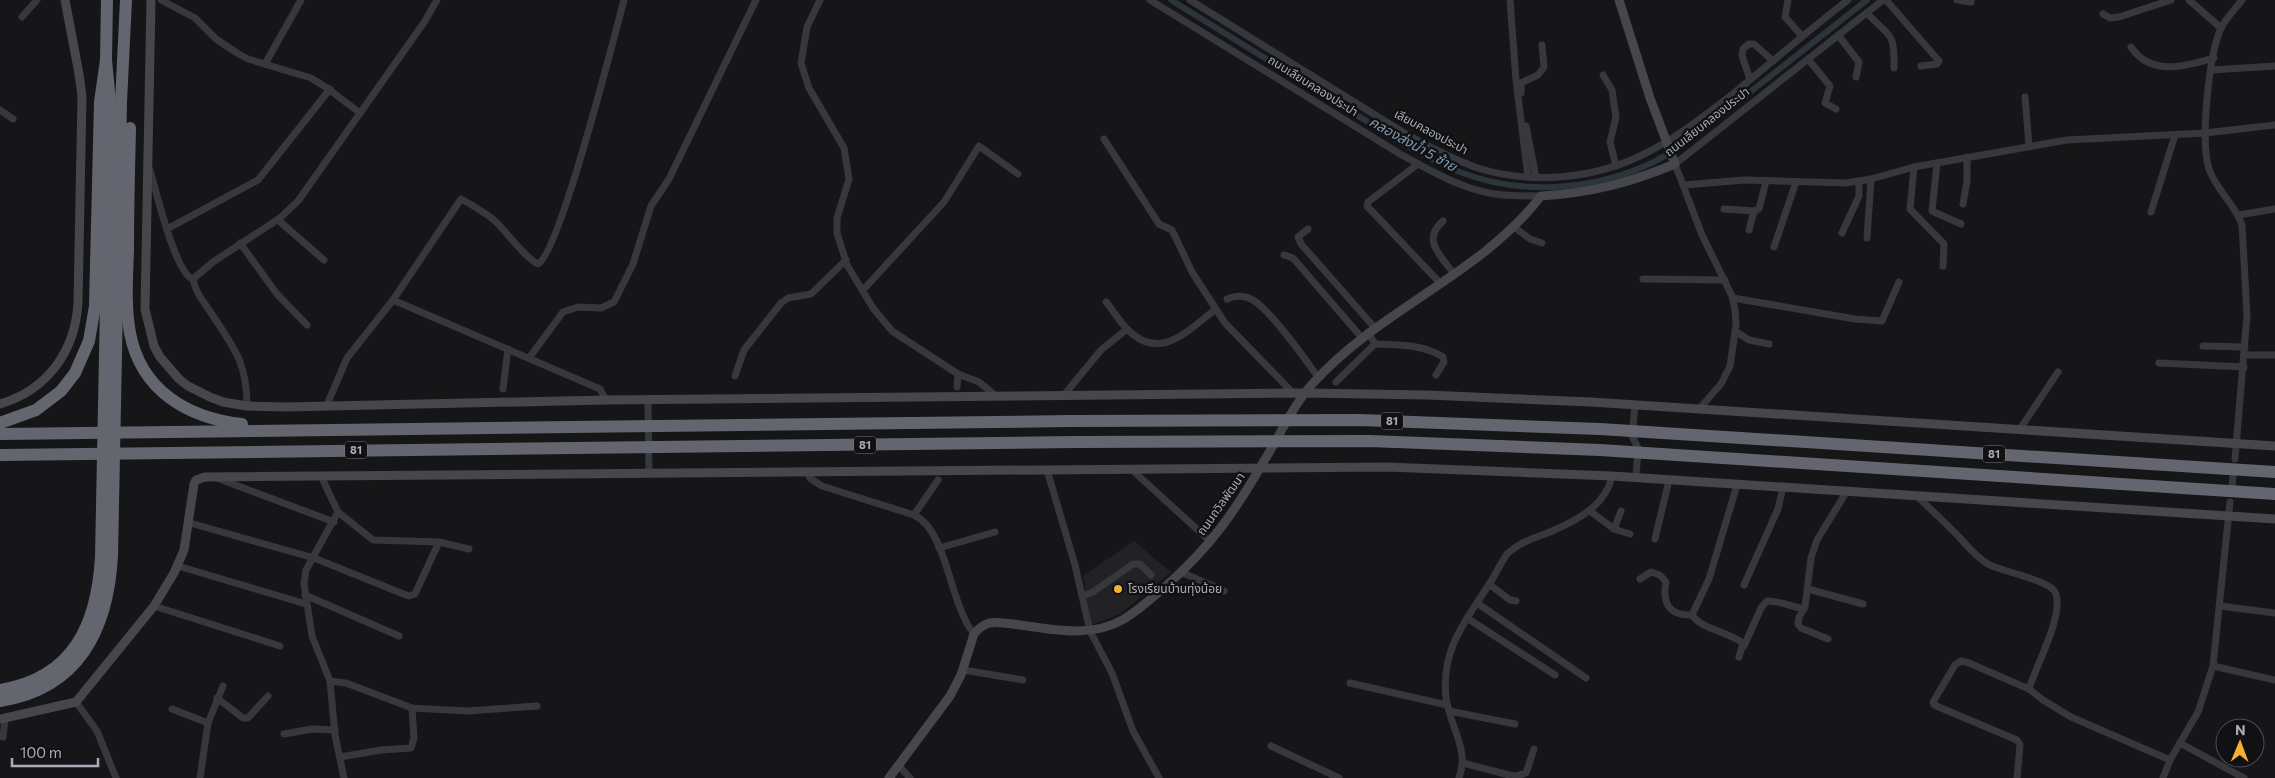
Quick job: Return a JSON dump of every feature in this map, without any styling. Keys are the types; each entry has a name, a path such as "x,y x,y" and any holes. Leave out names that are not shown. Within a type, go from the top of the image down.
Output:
{"highway":[{"path":"107,0 106,60 110,102 112,270"},
{"path":"0,701 38,690 69,669 88,647 98,614 112,270 125,60 126,0"},
{"path":"0,422 36,410 61,391 75,373 89,341 95,306 100,102 106,60"},
{"path":"125,60 130,100 127,312 130,335 141,364 151,380 166,396 184,409 206,418 242,424 324,430"},
{"name":"81","path":"0,434 1072,421 1413,421 1533,425 2275,472"},
{"name":"81","path":"0,454 1075,442 1420,442 1573,448 2275,494"},
{"path":"0,461 70,454"},
{"path":"0,690 32,681 60,663 81,639 98,614"}],"main road":[{"path":"0,404 31,390 52,372 67,349 76,320 82,96 65,0"},
{"path":"151,0 145,309 154,346 160,357 188,386 223,402 248,406 326,407 606,400 1064,395 1293,393 1428,395 1635,405 2275,446"},
{"path":"1620,0 1637,60 1674,160"},
{"name":"ถนนเลียบคลองประปา","path":"1541,196 1608,188 1646,176 1674,160"},
{"name":"ถนนถวิลพัฒนา","path":"974,634 984,626 994,623 1054,630 1090,631 1106,628 1125,618 1181,572 1211,542 1236,509 1306,393 1318,377 1368,333 1483,254 1514,227 1541,196"},
{"path":"2,719 76,702 154,606 178,566 190,523 196,480 214,477 1387,467 1612,476 2275,519"},
{"path":"889,778 950,696 963,670 974,634"}],"street":[{"path":"22,17 37,0"},
{"path":"163,0 194,18 216,39 237,53 248,59 300,74 330,89 360,113"},
{"path":"265,64 301,0"},
{"path":"193,279 202,270 240,243 278,220 298,201 425,21 437,0"},
{"path":"326,407 347,358 392,300 461,199 494,220 511,236 531,260 538,264 544,259 553,242 577,172 624,0"},
{"path":"529,358 563,312 578,307 601,308 614,302 633,264 651,206 669,179 756,0"},
{"path":"820,0 807,27 802,63 808,88 844,148 849,180 838,218 837,233 846,260 863,290 892,331 958,374 980,382 996,396"},
{"name":"ถนนเลียบคลองประปา","path":"1150,0 1418,164 1455,182 1477,190 1502,195 1541,196"},
{"name":"เลียบคลองประปา","path":"1190,0 1409,136 1444,154 1482,169 1528,177 1587,174 1616,166 1667,143 1750,80 1848,0"},
{"path":"1510,0 1516,80 1528,177"},
{"path":"1788,0 1785,17 1802,36"},
{"path":"1885,0 1939,61 1937,64 1921,66"},
{"name":"ถนนเลียบคลองประปา","path":"1674,160 1885,0"},
{"path":"1958,0 1971,2"},
{"path":"2103,14 2110,18 2119,17 2170,0"},
{"path":"2189,0 2221,28"},
{"path":"2235,459 2247,315 2242,225 2239,215 2215,182 2209,168 2205,133 2211,70 2221,28 2242,0"},
{"path":"1867,12 1889,32 1892,38 1895,49 1894,68"},
{"path":"1838,35 1859,62 1856,77"},
{"path":"1750,80 1742,56 1743,49 1749,44 1754,44 1773,61"},
{"path":"1536,177 1520,88 1521,84 1538,75 1544,67 1542,45"},
{"path":"2131,47 2141,58 2163,67 2181,67 2214,58"},
{"path":"1808,59 1830,86 1825,104 1836,109"},
{"path":"2211,70 2275,66"},
{"path":"1603,75 1612,90 1616,117 1610,142 1616,166"},
{"path":"167,229 258,180 330,89"},
{"path":"2025,97 2029,146"},
{"path":"0,110 13,120"},
{"path":"1684,185 1730,180 1838,183 1859,181 1914,167 2068,140 2205,133 2275,125"},
{"path":"2151,212 2175,135"},
{"path":"1104,140 1159,224 1172,230 1192,272 1225,323 1293,393"},
{"path":"863,290 944,202 979,146 1018,174"},
{"path":"1963,204 1967,157"},
{"path":"147,160 167,229 185,273 193,279 198,293 232,345 244,369 248,406"},
{"path":"1674,160 1702,235 1733,298 1735,332 1730,366 1726,376 1699,409"},
{"path":"1937,163 1932,211 1960,224"},
{"path":"1418,164 1367,205 1440,283"},
{"path":"1914,167 1910,209 1944,244 1943,266"},
{"path":"1867,238 1871,179"},
{"path":"1724,209 1754,211 1761,207 1766,181"},
{"path":"1842,233 1859,196 1859,181"},
{"path":"1774,247 1796,182"},
{"path":"2239,215 2275,209"},
{"path":"1749,230 1754,211"},
{"path":"278,220 324,260"},
{"path":"1443,221 1435,228 1433,240 1438,253 1454,274"},
{"path":"1514,227 1530,239 1542,243"},
{"path":"1308,229 1298,237 1301,244 1375,344"},
{"path":"240,243 277,294 306,326"},
{"path":"1284,255 1293,258 1368,333"},
{"path":"735,376 744,350 778,306 788,298 812,294 846,260"},
{"path":"1643,279 1725,280"},
{"path":"1733,298 1854,319 1882,321 1898,282"},
{"path":"1227,298 1239,295 1246,297 1263,308 1318,377"},
{"path":"392,300 600,389 606,400"},
{"path":"1106,302 1127,329 1150,344 1166,344 1216,309"},
{"path":"1064,395 1101,350 1127,329"},
{"path":"1735,332 1749,340 1768,344"},
{"path":"1336,382 1375,344 1400,345 1434,351 1443,357 1444,362 1436,375"},
{"path":"2203,346 2275,355"},
{"path":"503,389 508,349"},
{"path":"2159,363 2244,367"},
{"path":"2020,429 2058,372"},
{"path":"957,387 958,374"},
{"path":"648,400 649,474"},
{"path":"1635,405 1632,436 1638,448 1636,478"},
{"path":"1131,469 1211,542"},
{"path":"1047,470 1090,631 1112,673 1132,731 1159,778"},
{"path":"806,472 811,479 822,486 924,521 939,548 962,616 974,634"},
{"path":"320,476 338,512 373,540 439,542 469,549"},
{"path":"1459,778 1463,762 1461,743 1448,708 1446,677 1449,653 1467,618 1512,549 1553,531 1590,511 1602,499 1612,476"},
{"path":"2232,486 2233,476"},
{"path":"214,477 334,522"},
{"path":"914,516 938,480"},
{"path":"1655,539 1669,480"},
{"path":"1692,615 1709,579 1737,485"},
{"path":"1744,585 1778,509 1783,487"},
{"path":"1828,640 1798,627 1799,617 1804,609 1811,558 1816,540 1847,491"},
{"path":"1916,496 1975,555 2003,571 2043,582 2051,586 2056,594 2055,618 2029,689"},
{"path":"2163,778 2170,760 2201,706 2214,666 2230,502"},
{"path":"1590,511 1614,529 1630,534"},
{"path":"1614,529 1621,511"},
{"path":"338,512 304,576 306,604 312,636 330,681 335,730 344,778"},
{"path":"190,523 314,558 409,596 415,594 439,542"},
{"path":"939,548 994,532"},
{"path":"1082,596 1093,592 1133,564 1140,564 1151,575"},
{"path":"178,566 306,604"},
{"path":"1181,572 1224,591"},
{"path":"1640,578 1651,572 1660,574 1666,582 1663,596 1666,604 1676,613 1692,615 1699,622 1740,640 1744,646"},
{"path":"1490,584 1510,600 1516,601"},
{"path":"1808,589 1863,604"},
{"path":"305,596 400,636"},
{"path":"1740,657 1761,608 1767,601 1777,601 1782,605 1804,609"},
{"path":"1477,603 1586,678"},
{"path":"154,606 280,646"},
{"path":"2220,606 2275,612"},
{"path":"1467,618 1555,675"},
{"path":"2017,778 2020,745 2017,740 1934,705 1933,702 1956,665 1961,661 2029,689 2043,700 2072,717 2170,760"},
{"path":"2214,666 2275,680"},
{"path":"963,670 1023,680"},
{"path":"330,681 346,683 412,708 466,711 537,706"},
{"path":"1350,683 1515,724"},
{"path":"200,778 208,723 223,686"},
{"path":"217,698 243,718 248,718 268,696"},
{"path":"76,702 97,731 116,778"},
{"path":"340,758 381,750 411,748 414,738 412,708"},
{"path":"172,709 208,723"},
{"path":"2,719 3,737"},
{"path":"284,734 312,729 335,730"},
{"path":"2180,743 2244,778"},
{"path":"1271,746 1339,778"},
{"path":"1463,762 1516,776 1526,773 1534,749"},
{"path":"898,764 910,778"}],"shaded area":[{"name":"โรงเรียนบ้านทุ่งน้อย","path":"1134,541 1171,572 1120,614 1091,625 1083,576"}],"waterway":[{"name":"คลองส่งน้ำ 5 ซ้าย","path":"1171,0 1405,145 1439,163 1483,179 1529,187 1577,185 1600,181 1649,164 1679,148 1867,0"}],"place":[{"name":"โรงเรียนบ้านทุ่งน้อย","path":"1118,589"}]}
